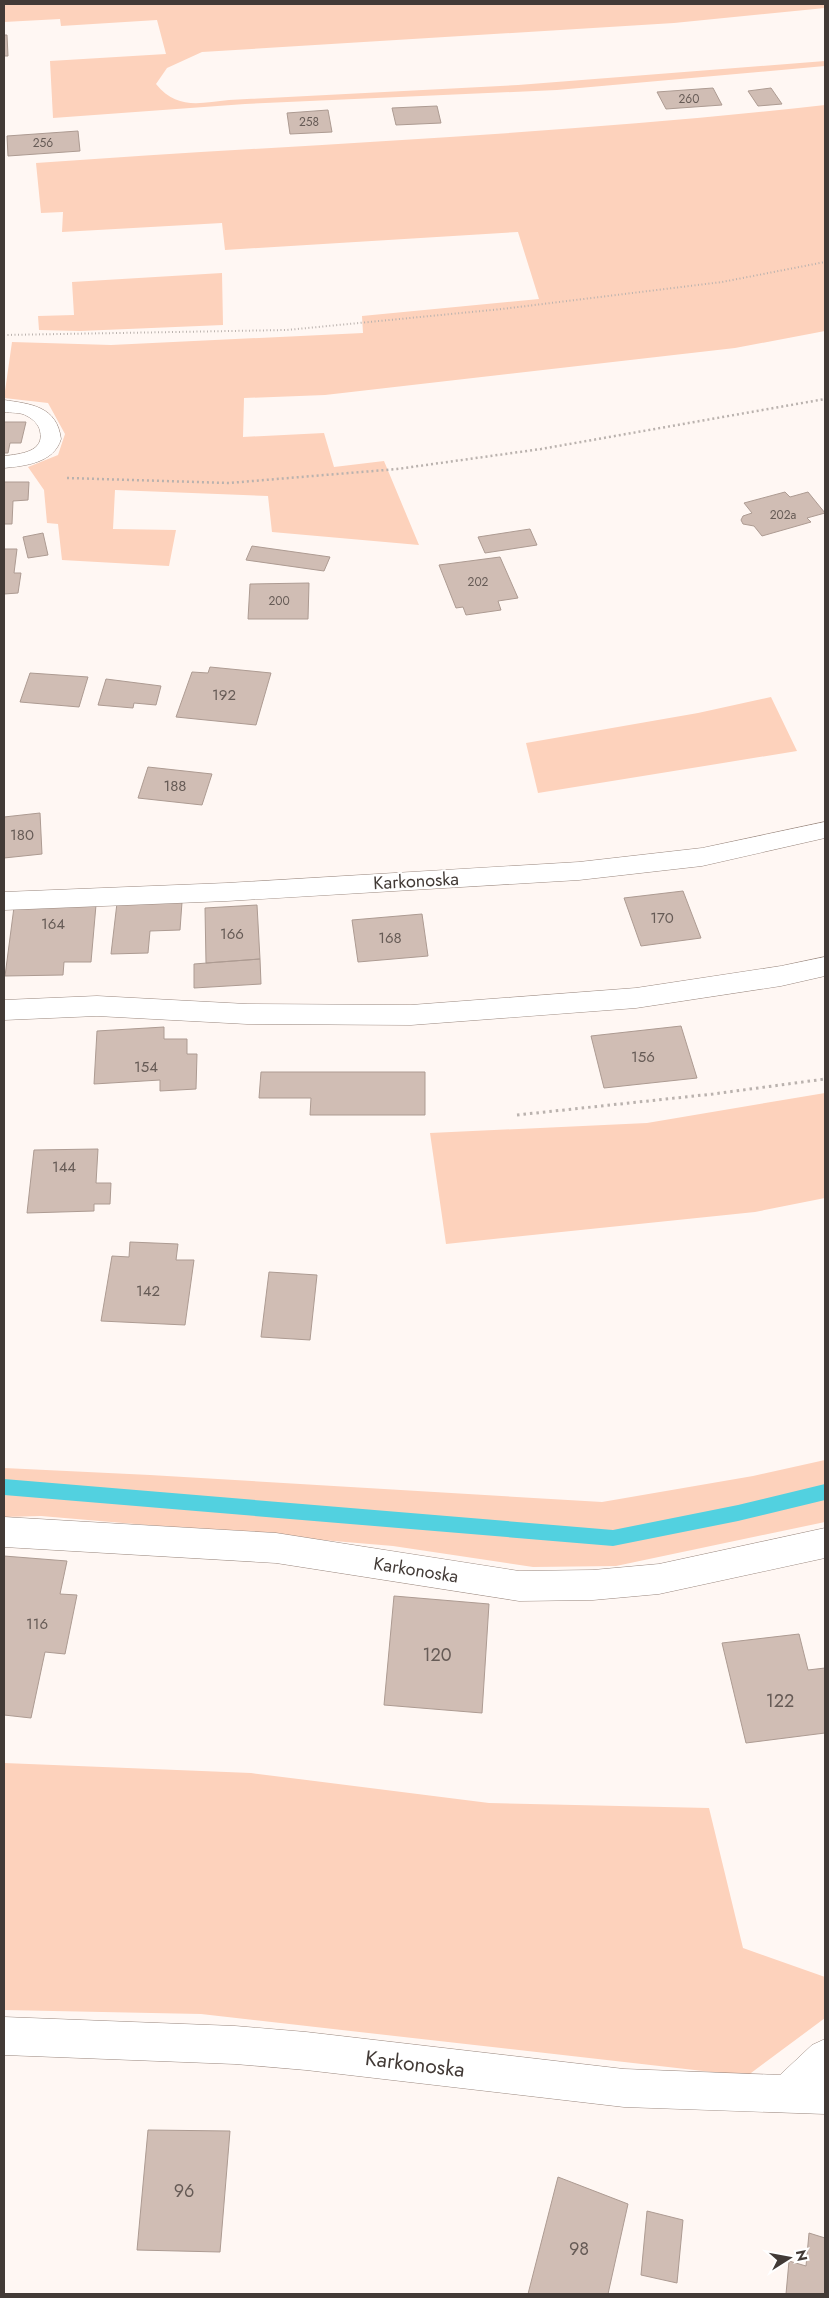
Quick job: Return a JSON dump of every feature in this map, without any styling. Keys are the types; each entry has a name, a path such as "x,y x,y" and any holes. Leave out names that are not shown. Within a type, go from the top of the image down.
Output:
{"street":[{"path":"4,406 32,410 48,424 51,440 46,450 20,461 4,462"},
{"name":"Karkonoska","path":"4,901 227,892 579,871 702,858 825,830"},
{"path":"4,1010 98,1006 247,1014 411,1015 636,998 781,976 825,966"},
{"name":"Karkonoska","path":"4,1532 33,1532 276,1548 519,1586 593,1585 659,1579 825,1543"},
{"name":"Karkonoska","path":"4,2036 235,2045 306,2051 624,2088 825,2095"},
{"path":"788,2093 825,2058"}],"path":[{"path":"4,335 287,330 502,309 722,282 825,262"},
{"path":"64,478 229,483 397,469 541,449 825,399"},
{"path":"517,1116 713,1094 825,1079"}],"shaded area":[{"path":"4,4 825,4 825,8 674,23 202,52 167,68 156,84 172,98 190,103 518,85 825,61 825,66 557,90 245,104 53,118 50,61 166,54 157,20 61,26 60,19 4,22"},
{"path":"825,105 825,331 735,348 325,395 244,398 243,437 324,433 334,467 384,461 419,545 272,532 268,496 115,490 113,529 176,530 169,566 62,560 58,524 47,523 44,490 28,467 58,455 65,434 48,403 4,398 12,342 111,345 363,333 362,316 539,299 518,232 225,250 222,223 62,232 63,212 41,213 36,163 530,132"},
{"path":"222,273 223,325 80,331 39,330 38,316 74,315 72,282"},
{"path":"771,697 797,751 538,793 526,743 698,713"},
{"path":"825,1093 825,1198 755,1212 446,1244 430,1133 647,1123"},
{"path":"825,1460 825,1522 616,1566 533,1567 393,1546 41,1516 4,1517 4,1468 602,1502 753,1476"},
{"path":"4,1763 251,1773 489,1803 709,1808 743,1948 825,1977 825,2018 747,2076 201,2014 4,2010"}],"building":[{"path":"4,35 7,35 8,56 4,56"},
{"path":"713,88 722,105 666,109 657,92"},
{"path":"771,88 782,104 758,106 748,91"},
{"path":"437,106 441,123 396,125 392,108"},
{"path":"328,110 332,132 290,134 287,113"},
{"path":"78,131 80,151 8,156 7,136"},
{"path":"4,422 26,422 21,443 10,443 8,453 4,453"},
{"path":"4,482 29,482 28,500 13,501 12,524 4,524"},
{"path":"785,492 790,497 808,492 825,513 807,518 811,522 762,536 754,526 743,524 741,520 743,516 752,513 744,503"},
{"path":"530,529 537,545 485,553 478,537"},
{"path":"43,533 48,555 28,558 23,537"},
{"path":"252,546 330,557 324,571 246,560"},
{"path":"4,549 17,549 14,573 21,573 18,593 4,594"},
{"path":"500,557 518,598 498,601 501,610 466,615 463,607 456,608 439,565"},
{"path":"309,583 308,619 248,619 250,584"},
{"path":"210,667 271,673 256,725 176,717 192,672 208,673"},
{"path":"30,673 88,677 79,707 20,702"},
{"path":"106,679 161,686 156,705 134,703 133,708 98,705"},
{"path":"148,767 212,774 202,805 138,798"},
{"path":"40,813 42,854 4,858 4,817"},
{"path":"683,891 701,938 641,946 624,898"},
{"path":"182,902 180,930 150,931 148,953 111,954 117,903"},
{"path":"96,905 91,962 64,962 63,975 5,976 14,907"},
{"path":"257,905 260,959 206,963 205,908"},
{"path":"422,914 428,956 358,962 352,920"},
{"path":"260,959 261,984 194,988 194,964"},
{"path":"681,1026 697,1078 604,1088 591,1036"},
{"path":"164,1027 164,1039 187,1039 187,1054 197,1054 196,1089 160,1091 160,1080 94,1084 97,1031"},
{"path":"261,1072 425,1072 425,1115 310,1115 311,1098 259,1098"},
{"path":"98,1149 96,1183 111,1183 110,1204 94,1204 94,1211 27,1213 34,1150"},
{"path":"130,1242 178,1244 176,1260 194,1260 185,1325 101,1321 112,1256 129,1257"},
{"path":"269,1272 317,1275 310,1340 261,1337"},
{"path":"4,1556 67,1561 60,1594 77,1595 65,1654 45,1652 31,1718 4,1715"},
{"path":"394,1596 489,1604 482,1713 384,1705"},
{"path":"799,1634 808,1670 825,1668 825,1733 746,1743 722,1643"},
{"path":"148,2130 230,2131 220,2252 137,2250"},
{"path":"558,2177 628,2204 608,2294 528,2294"},
{"path":"647,2211 683,2220 677,2283 641,2275"},
{"path":"809,2233 825,2238 825,2294 786,2294 789,2261 806,2266"}],"waterway":[{"path":"4,1487 613,1538 738,1513 825,1492"}]}
